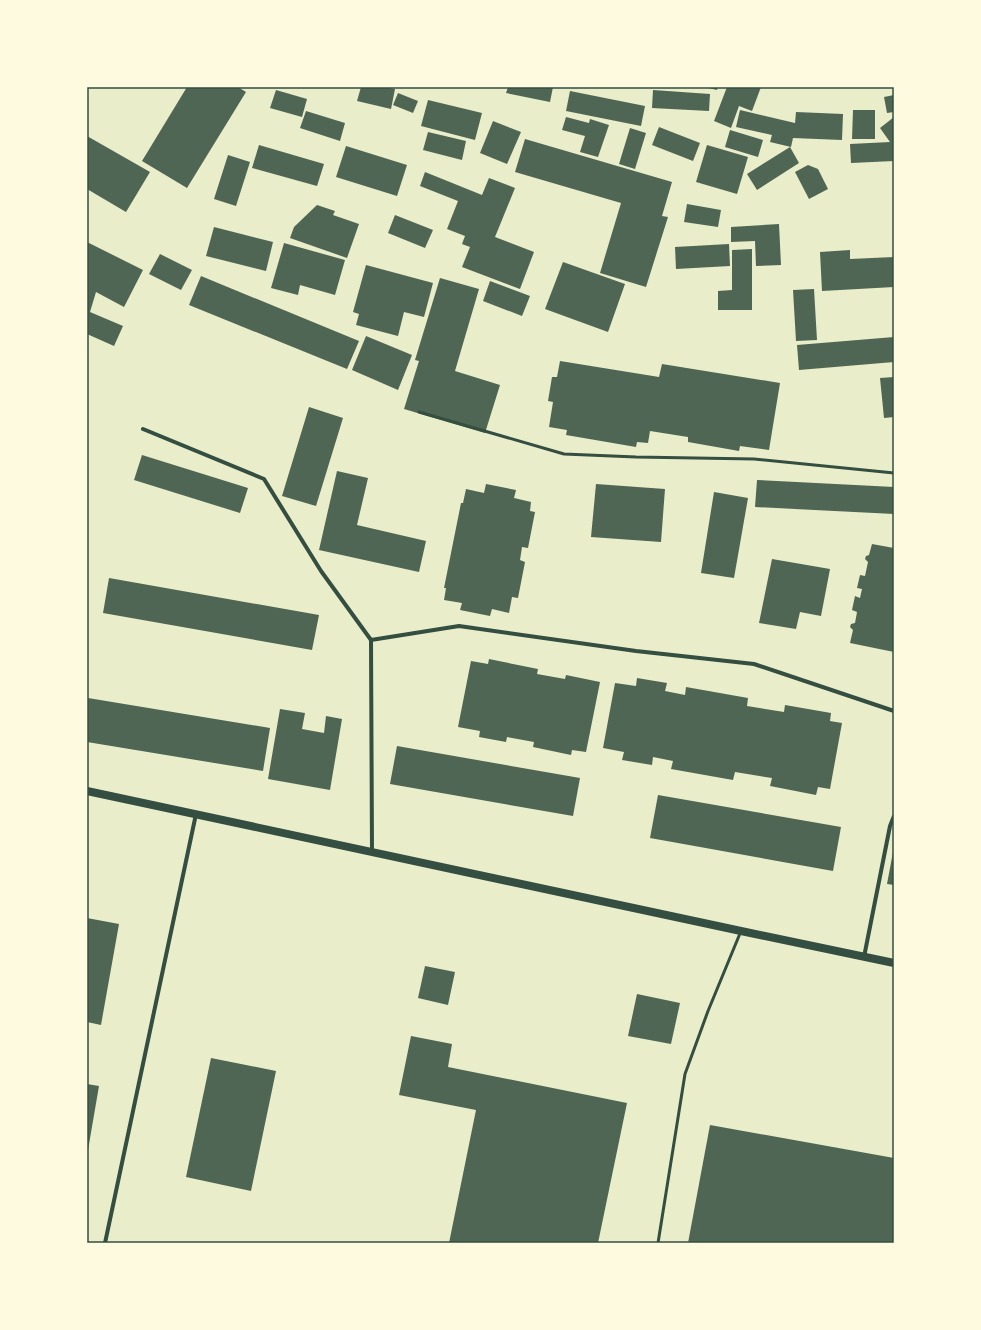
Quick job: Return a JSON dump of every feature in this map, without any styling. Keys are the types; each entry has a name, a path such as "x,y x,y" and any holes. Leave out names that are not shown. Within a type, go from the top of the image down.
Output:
{"main road":[{"path":"87,791 372,851 864,958 894,963"}],"street":[{"path":"143,429 264,479 321,572 371,640 372,851"},
{"path":"371,640 460,626 636,651 754,664 894,711"},
{"path":"105,1243 196,814"},
{"path":"864,958 890,826 894,816"}],"lane":[{"path":"419,412 564,454 754,459 894,473"},
{"path":"658,1243 685,1074 708,1011 741,931"}],"building":[{"path":"187,87 238,87 246,92 187,188 142,161"},
{"path":"361,87 385,87 395,89 391,109 357,101"},
{"path":"508,87 553,87 550,102 506,93"},
{"path":"704,87 718,87 717,90"},
{"path":"727,87 761,87 752,111 739,106 731,128 714,121"},
{"path":"276,90 307,99 302,117 270,108"},
{"path":"653,90 710,94 709,111 652,108"},
{"path":"570,91 645,106 641,126 566,111"},
{"path":"398,93 418,101 413,113 393,105"},
{"path":"894,95 894,112 887,113 884,97"},
{"path":"428,100 482,113 475,140 421,126"},
{"path":"740,110 795,123 796,112 843,114 842,140 793,138 791,147 770,142 772,135 736,127"},
{"path":"853,110 875,110 875,139 852,139"},
{"path":"306,111 345,123 340,141 300,128"},
{"path":"566,117 589,123 590,119 609,125 598,157 580,152 585,136 562,130"},
{"path":"894,117 894,161 851,163 850,144 890,142 880,128"},
{"path":"493,121 521,132 507,164 480,153"},
{"path":"659,127 700,143 693,161 652,145"},
{"path":"630,128 646,133 635,169 619,164"},
{"path":"730,130 763,140 758,157 725,147"},
{"path":"428,132 466,141 462,160 423,150"},
{"path":"87,136 150,172 126,212 87,189"},
{"path":"525,139 672,182 662,216 668,217 646,287 600,273 621,203 515,172"},
{"path":"259,145 324,164 317,186 252,168"},
{"path":"707,145 748,157 737,194 696,182"},
{"path":"346,146 407,165 397,196 336,177"},
{"path":"790,147 799,163 757,190 747,174"},
{"path":"228,155 250,162 236,206 214,199"},
{"path":"808,165 818,169 828,189 809,199 795,172"},
{"path":"425,172 482,195 489,178 515,188 495,237 534,252 520,289 462,267 470,247 462,244 465,236 447,229 458,201 420,186"},
{"path":"687,204 721,210 718,227 684,222"},
{"path":"317,205 335,211 333,215 359,224 347,258 290,238 294,227"},
{"path":"395,215 433,230 425,248 388,233"},
{"path":"779,224 781,265 756,266 755,241 731,242 731,227"},
{"path":"214,227 273,242 266,271 206,256"},
{"path":"87,242 143,270 124,307 96,292 90,312 123,326 114,346 87,334"},
{"path":"284,243 345,260 335,295 300,285 298,295 271,288"},
{"path":"729,244 730,266 676,269 675,247"},
{"path":"752,249 752,310 718,310 718,291 732,290 732,250"},
{"path":"850,250 850,259 894,257 894,287 822,291 820,252"},
{"path":"160,254 192,270 181,290 149,274"},
{"path":"563,262 625,284 608,332 545,309"},
{"path":"366,265 433,283 424,317 404,312 398,336 356,325 359,314 353,312"},
{"path":"201,276 359,341 347,369 189,305"},
{"path":"440,278 479,289 455,371 500,385 485,433 404,409 419,361 415,360"},
{"path":"490,281 530,296 522,316 483,301"},
{"path":"814,289 817,340 796,341 793,290"},
{"path":"366,336 412,355 398,390 352,370"},
{"path":"894,337 894,362 799,370 797,345"},
{"path":"560,361 659,377 662,364 780,383 769,450 740,446 739,451 688,442 688,437 650,431 648,443 637,442 636,447 566,435 567,430 549,427 553,402 548,401 552,377 557,377"},
{"path":"894,377 894,417 884,418 880,378"},
{"path":"309,407 343,418 316,506 282,496"},
{"path":"142,455 248,488 240,513 134,480"},
{"path":"337,471 368,478 357,525 426,541 419,572 319,550"},
{"path":"757,480 894,487 894,514 755,507"},
{"path":"486,484 516,490 514,498 531,502 530,511 535,512 528,548 522,547 520,560 525,562 518,598 512,597 509,613 492,609 490,616 460,610 462,603 444,600 446,588 444,588 461,503 463,503 466,489 484,493"},
{"path":"596,484 665,489 661,542 591,537"},
{"path":"714,492 748,498 734,578 701,573"},
{"path":"872,544 894,548 894,652 850,643 853,630 850,627 851,624 855,623 857,612 852,610 855,596 860,598 862,589 857,588 860,575 865,576 868,562 865,559 866,556 869,555"},
{"path":"772,559 830,569 821,616 800,612 796,629 759,623"},
{"path":"109,578 319,615 312,650 103,613"},
{"path":"489,659 538,669 537,674 565,679 566,675 600,682 586,752 572,750 571,755 533,747 534,742 507,737 506,742 479,737 480,731 458,727 471,661 488,664"},
{"path":"637,678 667,683 665,691 685,695 686,687 748,698 747,706 784,712 785,705 831,713 830,721 842,723 830,789 818,787 816,795 770,786 772,778 735,772 733,780 671,769 673,761 653,757 652,765 622,760 624,752 603,748 615,683 636,686"},
{"path":"88,698 270,728 263,771 87,742"},
{"path":"280,709 305,713 302,729 324,733 326,716 342,719 330,790 268,779"},
{"path":"397,746 580,778 573,816 390,784"},
{"path":"658,795 841,827 833,871 650,838"},
{"path":"894,852 894,885 887,884"},
{"path":"87,918 119,924 101,1025 87,1022"},
{"path":"425,966 455,972 448,1005 418,998"},
{"path":"637,994 680,1003 671,1044 628,1036"},
{"path":"411,1036 452,1044 448,1067 627,1103 598,1243 449,1243 476,1110 399,1095"},
{"path":"211,1058 276,1071 251,1191 186,1177"},
{"path":"87,1084 99,1086 88,1150 87,1150"},
{"path":"710,1125 894,1158 894,1243 688,1243"}]}
